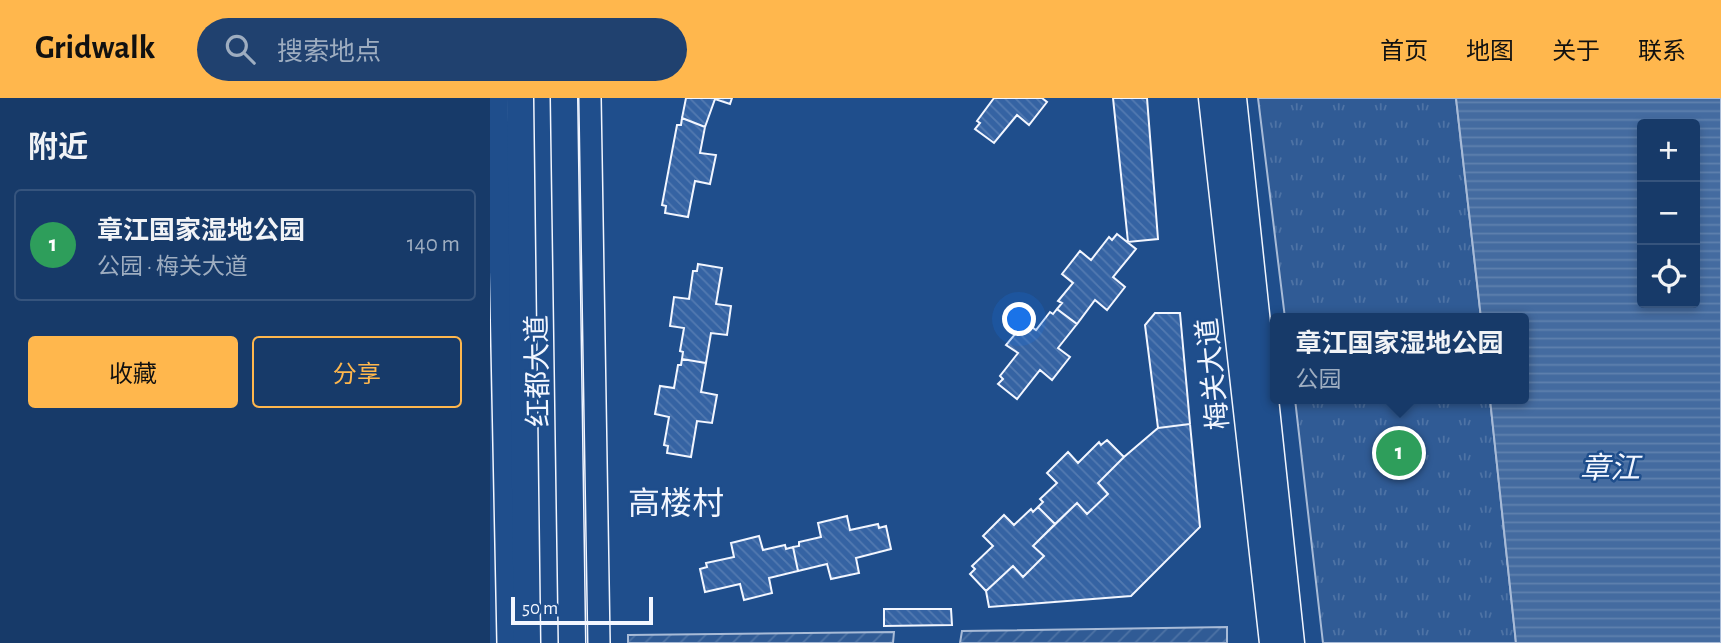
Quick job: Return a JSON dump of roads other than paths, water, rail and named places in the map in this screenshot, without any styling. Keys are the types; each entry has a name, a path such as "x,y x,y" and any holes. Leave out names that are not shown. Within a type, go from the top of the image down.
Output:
{"main road":[{"name":"红都大道","path":"520,98 527,643"},
{"name":"红都大道","path":"564,98 572,643"},
{"name":"梅关大道","path":"1212,98 1272,643"},
{"name":"梅关大道","path":"1234,98 1292,643"}],"street":[{"path":"497,98 508,643"},
{"path":"590,98 599,643"}],"water":[{"name":"章江","path":"1456,98 1721,98 1721,643 1516,643 1491,404 1529,404 1529,313 1480,313"}],"place":[{"name":"章江国家湿地公园","path":"1399,453"}],"district":[{"name":"高楼村","path":"676,503"}]}
